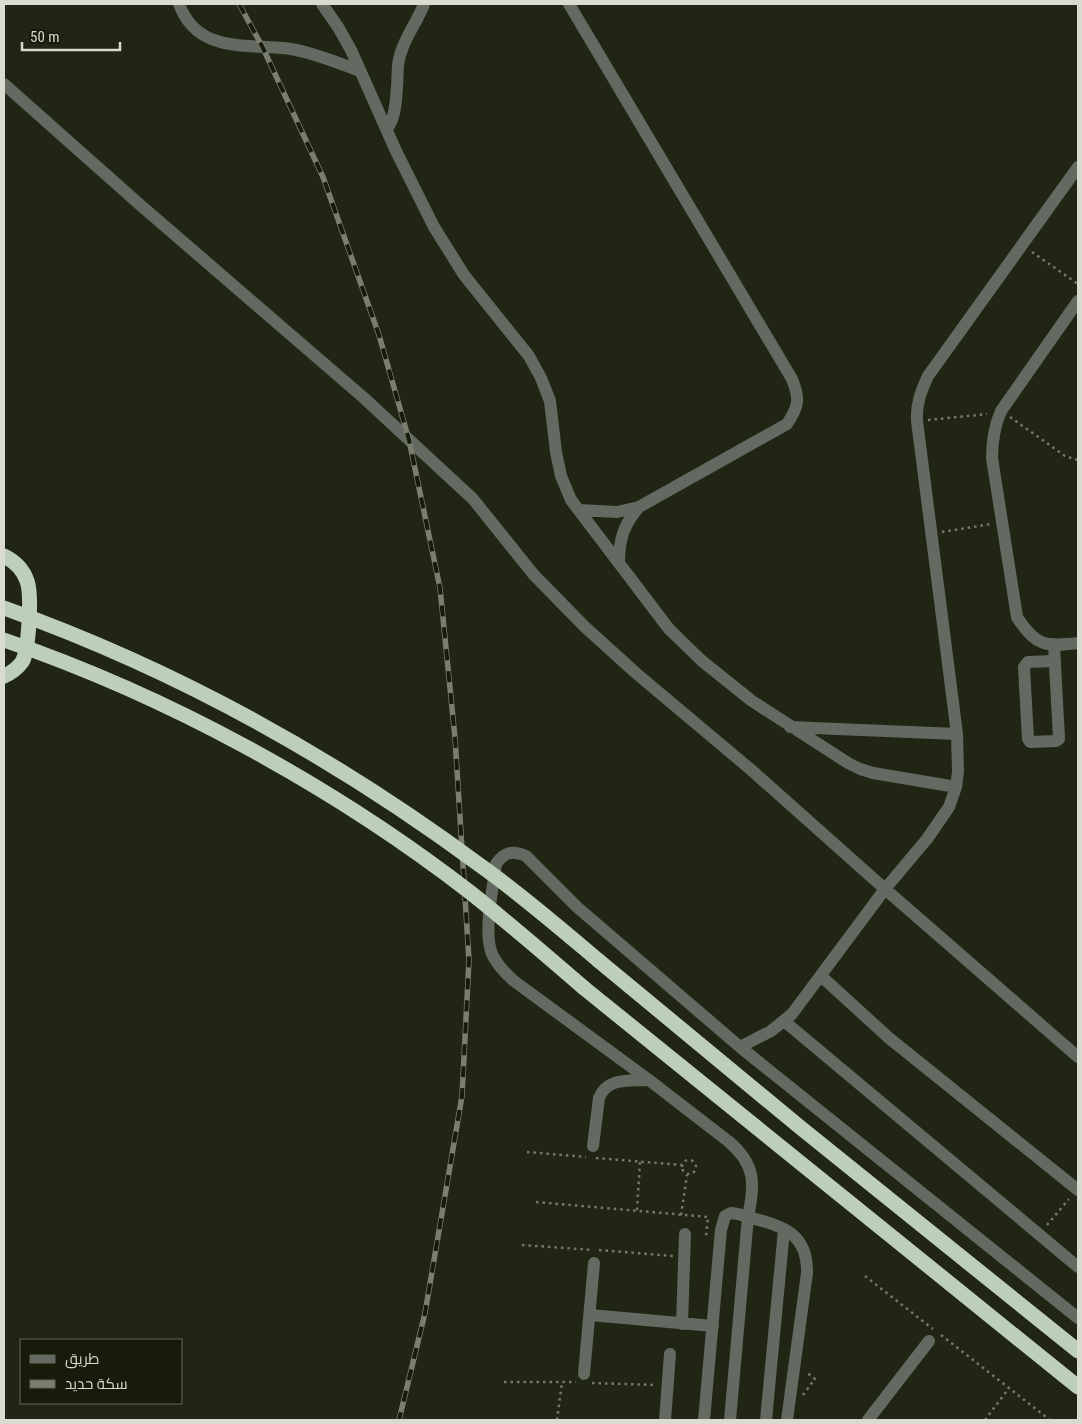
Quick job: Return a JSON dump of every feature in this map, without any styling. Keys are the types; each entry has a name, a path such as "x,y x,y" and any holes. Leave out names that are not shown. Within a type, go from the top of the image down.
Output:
{"highway":[{"path":"4,556 12,560 21,570 28,581 30,594 27,651 22,662 15,670 4,676"},
{"path":"4,608 96,644 164,674 230,708 360,782 468,856 542,913 801,1128 1078,1351"},
{"path":"4,640 86,671 154,701 220,734 349,808 410,849 492,910 584,988 1078,1387"}],"street":[{"path":"179,4 192,26 207,38 224,45 290,49 311,54 360,71"},
{"path":"322,4 345,38 421,202 449,251 481,297 529,356 541,378 550,401 561,476 571,500 669,629 752,701 860,770 956,786"},
{"path":"386,130 390,126 393,115 402,49 424,4"},
{"path":"570,4 798,392 798,403 795,412 787,424 639,507 618,512 579,510"},
{"path":"4,84 138,203 364,398 473,499 534,575 585,627 637,674 756,774 884,889 1078,1058"},
{"path":"740,1047 771,1031 798,1007 884,889 927,839 949,807 956,786 958,772 956,734 918,421 917,411 920,393 928,376 1078,167"},
{"path":"1078,301 1001,411 995,426 992,442 992,458 1017,617 1025,631 1038,641 1054,646 1078,643"},
{"path":"619,562 622,532 629,518 639,507"},
{"path":"1054,646 1055,661 1058,739 1056,741 1030,742 1028,739 1024,667 1028,662 1055,661"},
{"path":"790,726 956,734"},
{"path":"730,1420 748,1217 753,1194 753,1185 748,1167 744,1158 728,1141 649,1080 514,981 496,963 491,953 488,931 496,864 500,857 509,853 516,852 526,856 577,907 740,1047 1078,1318"},
{"path":"821,976 889,1038 1078,1189"},
{"path":"784,1021 1078,1267"},
{"path":"593,1146 599,1098 602,1091 614,1082 649,1080"},
{"path":"704,1420 722,1222 725,1216 731,1213 784,1230 796,1236 802,1245 807,1264 787,1420"},
{"path":"766,1420 784,1230"},
{"path":"682,1324 685,1234"},
{"path":"584,1374 594,1263"},
{"path":"590,1315 713,1326"},
{"path":"868,1420 929,1341"},
{"path":"665,1420 670,1354"}],"path":[{"path":"1022,244 1078,284"},
{"path":"918,421 1001,411 1066,456 1078,460"},
{"path":"931,534 1002,522"},
{"path":"527,1152 682,1165"},
{"path":"686,1160 690,1160 697,1168 693,1174 687,1174 683,1171 682,1165 686,1160"},
{"path":"637,1210 640,1162"},
{"path":"681,1215 687,1174"},
{"path":"1039,1234 1078,1189"},
{"path":"536,1202 708,1217 706,1237"},
{"path":"522,1244 685,1257"},
{"path":"865,1276 1050,1420"},
{"path":"557,1420 562,1382"},
{"path":"985,1420 1009,1388"}],"railway":[{"path":"239,4 262,46 323,177 379,335 409,440 440,588 455,738 469,960 462,1096 425,1313 399,1420"}]}
